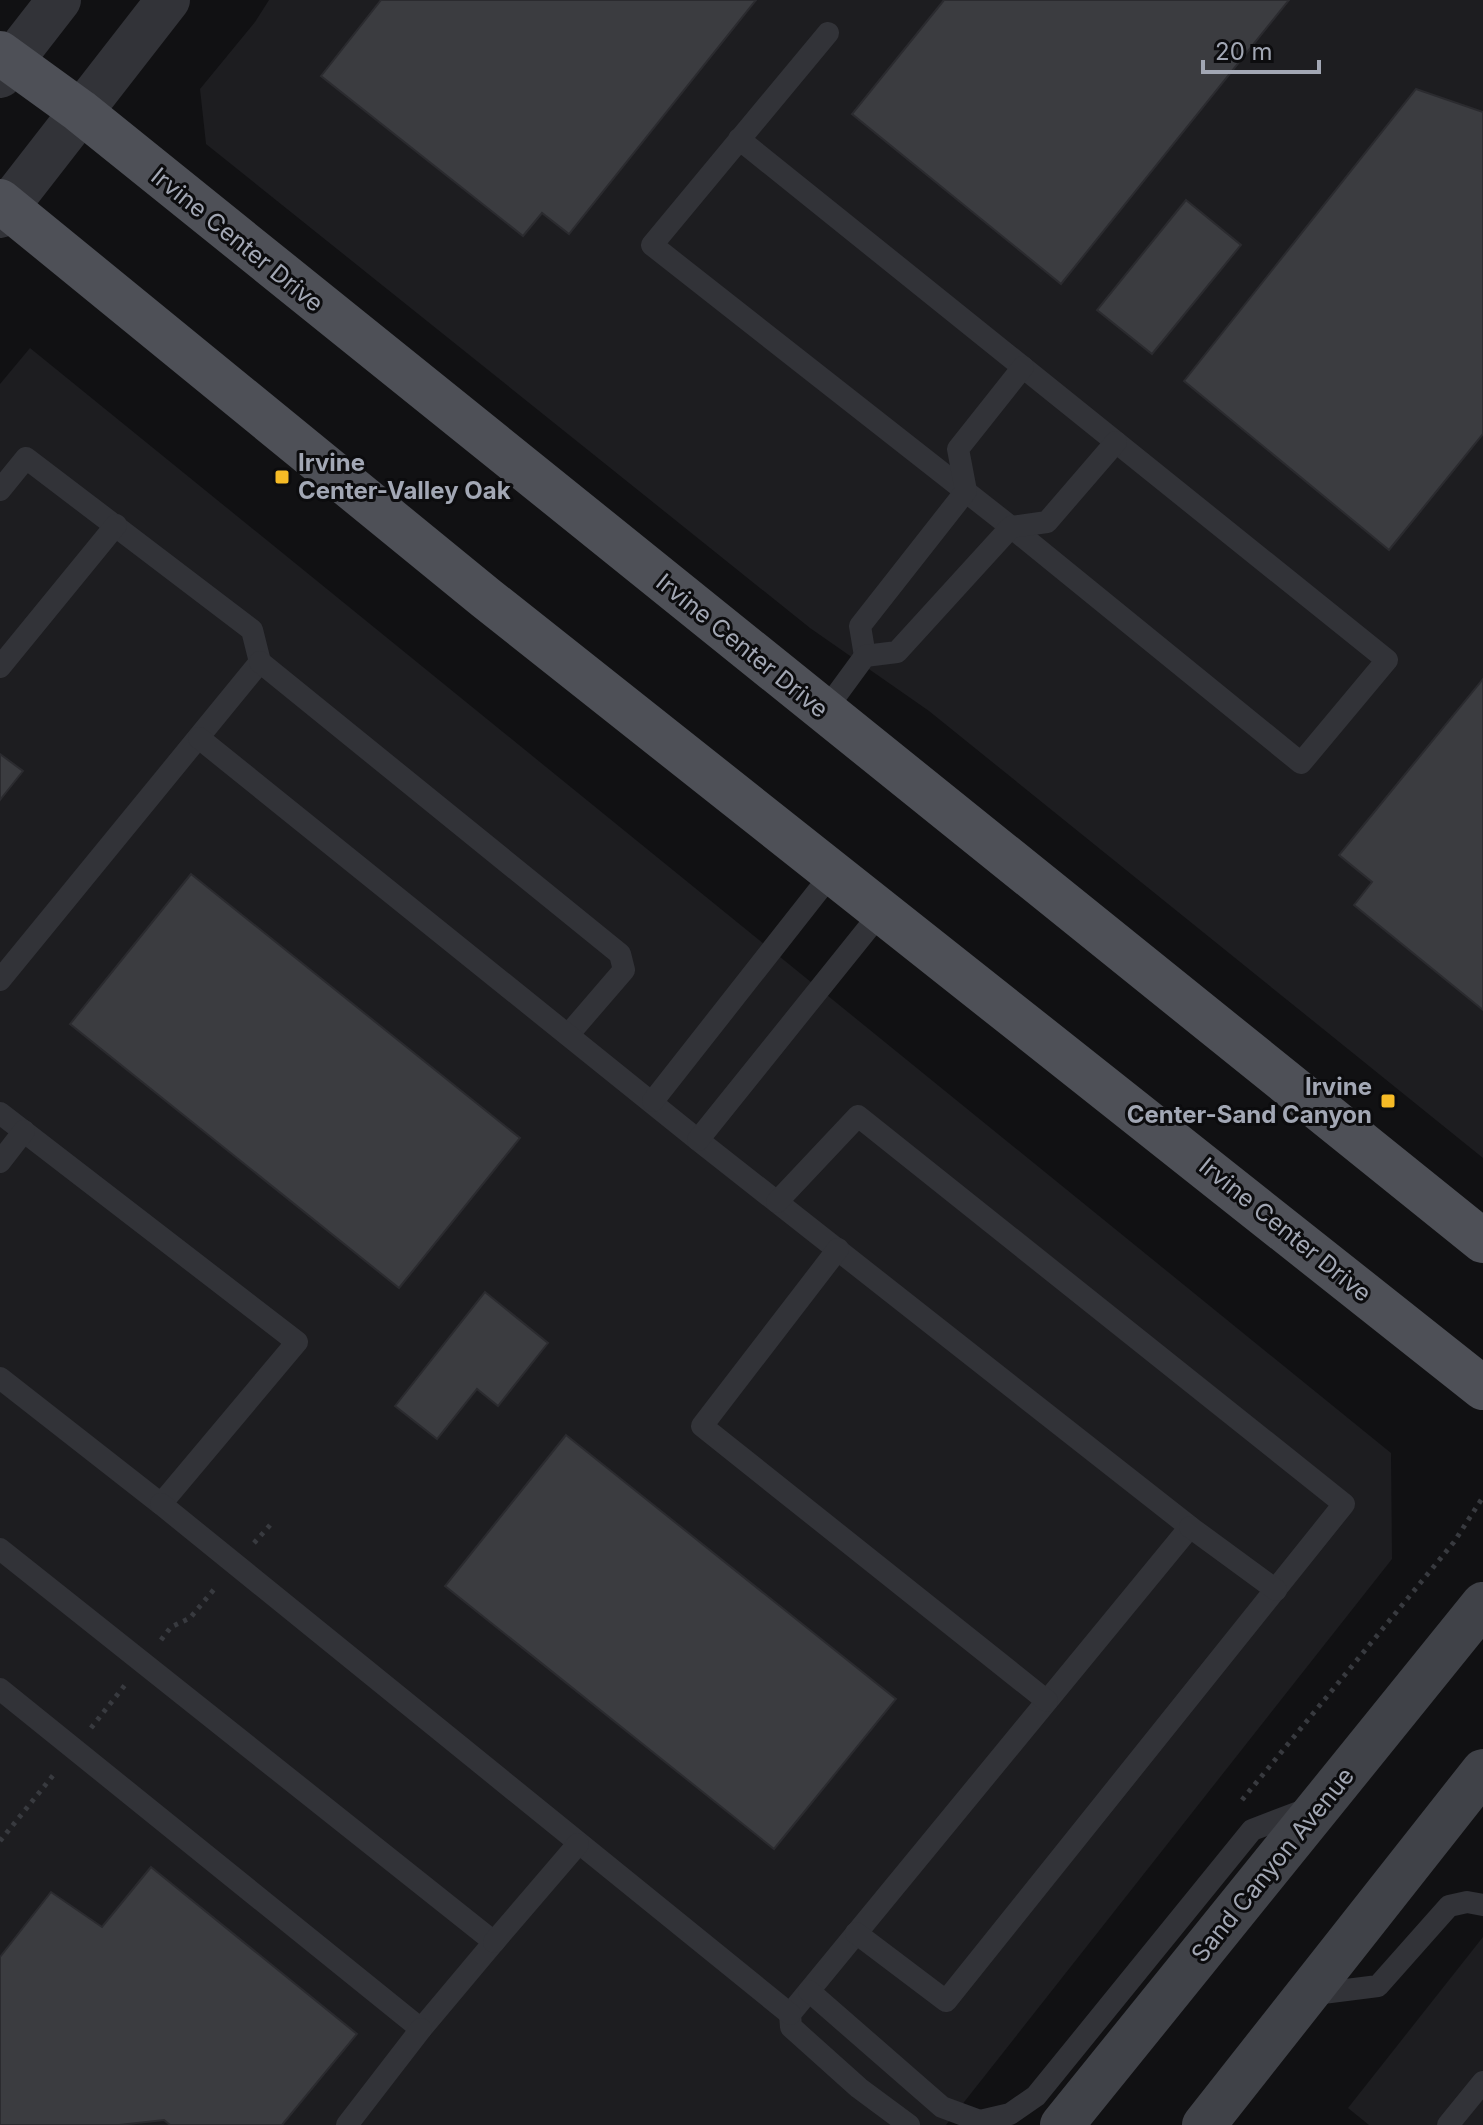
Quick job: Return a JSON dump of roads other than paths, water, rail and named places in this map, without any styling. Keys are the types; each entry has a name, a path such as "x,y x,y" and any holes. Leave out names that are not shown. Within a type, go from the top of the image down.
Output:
{"main road":[{"name":"Irvine Center Drive","path":"4,63 80,111 1483,1241"},
{"name":"Irvine Center Drive","path":"2,208 486,598 1483,1388"},
{"name":"Sand Canyon Avenue","path":"1062,2125 1483,1604"},
{"path":"1204,2125 1483,1771"}],"street":[{"path":"4,63 59,0"},
{"path":"2,208 168,0"}],"lane":[{"path":"739,139 1387,660 1301,763 966,491 652,245 739,139 828,33"},
{"path":"824,712 865,656 860,626 966,491 958,449 1023,367"},
{"path":"865,656 897,652 1011,527 1047,522 1116,442"},
{"path":"0,490 26,458 116,525 252,630 260,662 620,954 624,970 568,1035"},
{"path":"0,667 116,525"},
{"path":"0,980 260,662"},
{"path":"199,738 698,1140 1190,1527 1276,1590"},
{"path":"653,1101 833,872"},
{"path":"698,1140 882,911"},
{"path":"0,1113 297,1342 161,1504"},
{"path":"777,1202 858,1116 1344,1504 946,2001 856,1933"},
{"path":"0,1162 24,1131"},
{"path":"838,1249 702,1426 1047,1701"},
{"path":"0,1378 161,1504 790,2014"},
{"path":"909,2125 822,2058 791,2027 790,2014 1190,1527"},
{"path":"0,1549 494,1942"},
{"path":"0,1689 421,2029"},
{"path":"809,1991 942,2107 980,2121 1010,2114 1036,2096 1252,1830 1323,1803"},
{"path":"347,2125 421,2029 578,1844"},
{"path":"1306,1995 1378,1986 1449,1906 1467,1902 1483,1905"},
{"path":"1448,2125 1483,2082"}],"place":[{"name":"Irvine Center-Valley Oak","path":"282,477"},
{"name":"Irvine Center-Sand Canyon","path":"1388,1101"}]}
